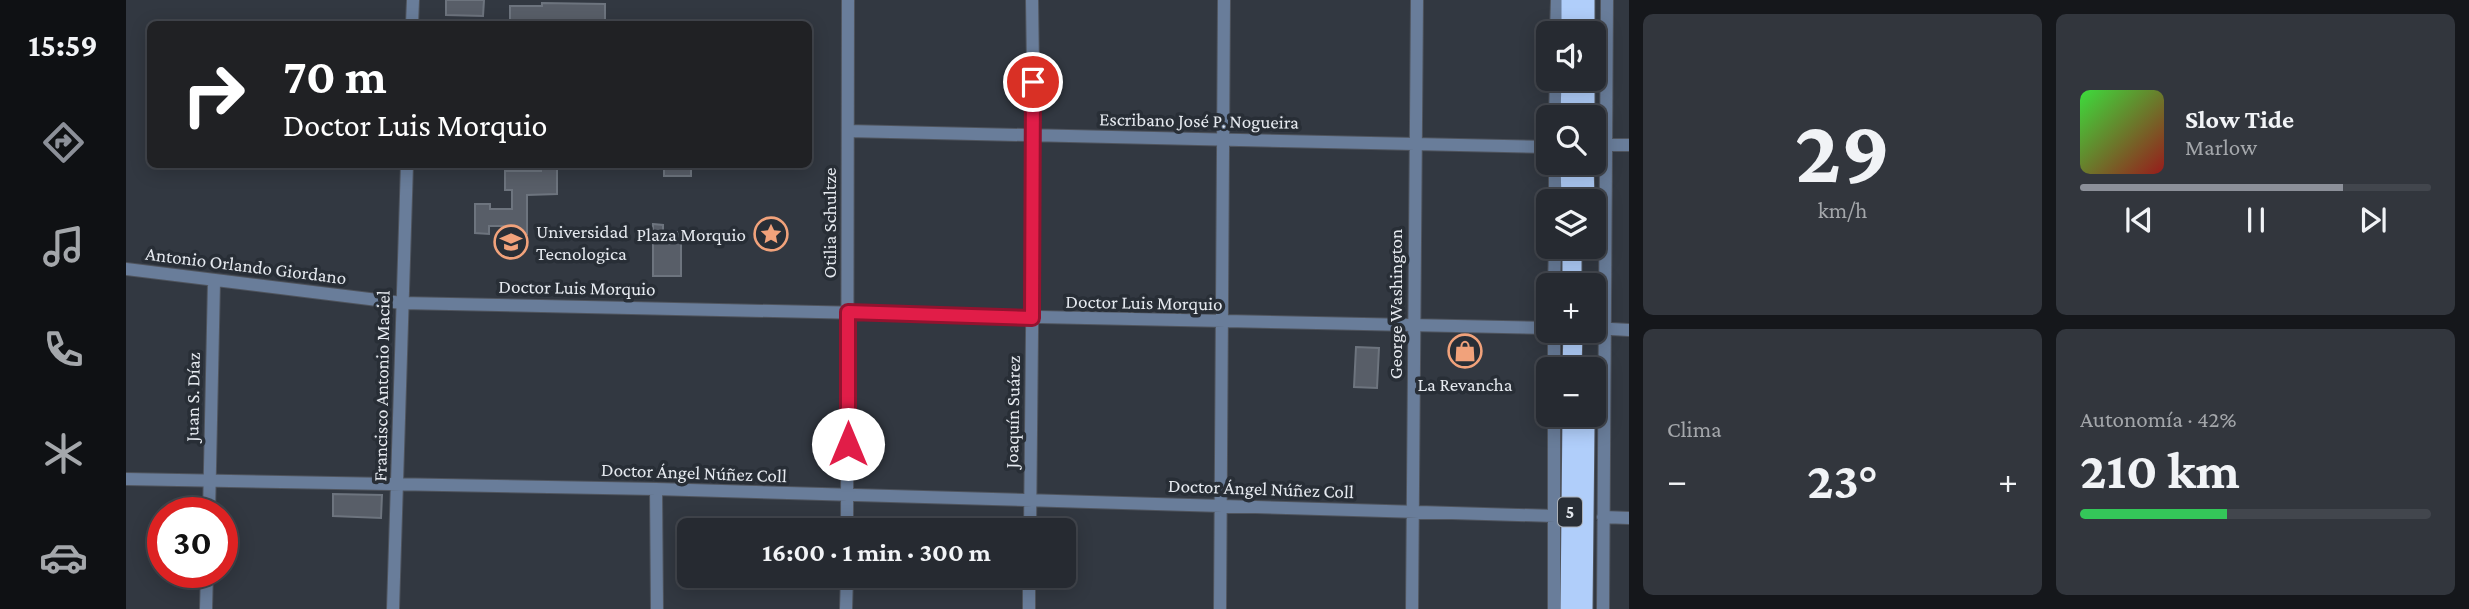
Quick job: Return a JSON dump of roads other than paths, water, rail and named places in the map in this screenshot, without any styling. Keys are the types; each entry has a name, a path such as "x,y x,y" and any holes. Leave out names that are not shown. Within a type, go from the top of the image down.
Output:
{"highway":[{"path":"1571,0 1571,21"},
{"path":"1585,21 1586,0"},
{"name":"5","path":"1570,609 1572,427"},
{"name":"5","path":"1583,609 1585,427"}],"street":[{"path":"412,0 412,21"},
{"name":"Otilia Schultze","path":"847,518 848,0"},
{"name":"Joaquín Suárez","path":"1030,518 1034,136 1032,0"},
{"path":"1220,609 1224,0"},
{"name":"George Washington","path":"1412,609 1417,0"},
{"path":"1556,21 1557,0"},
{"path":"1606,0 1606,105"},
{"name":"Escribano José P. Nogueira","path":"848,131 1536,147"},
{"path":"1606,145 1629,145"},
{"name":"Francisco Antonio Maciel","path":"393,609 407,168"},
{"path":"1598,273 1604,175"},
{"name":"Antonio Orlando Giordano","path":"126,269 402,303"},
{"name":"Juan S. Díaz","path":"210,497 214,281"},
{"name":"Doctor Luis Morquio","path":"402,303 1536,328"},
{"path":"1606,329 1629,330"},
{"path":"1595,343 1603,517 1603,609"},
{"path":"1553,609 1555,427"},
{"name":"Doctor Ángel Núñez Coll","path":"126,478 656,489 848,497 1555,516"},
{"path":"656,489 657,609"},
{"path":"1603,517 1629,518"},
{"path":"206,609 207,588"},
{"path":"846,609 847,588"},
{"path":"1029,588 1029,609"}],"place":[{"name":"Plaza Morquio","path":"771,234"},
{"name":"Universidad Tecnologica","path":"511,242"},
{"name":"La Revancha","path":"1465,351"}]}
